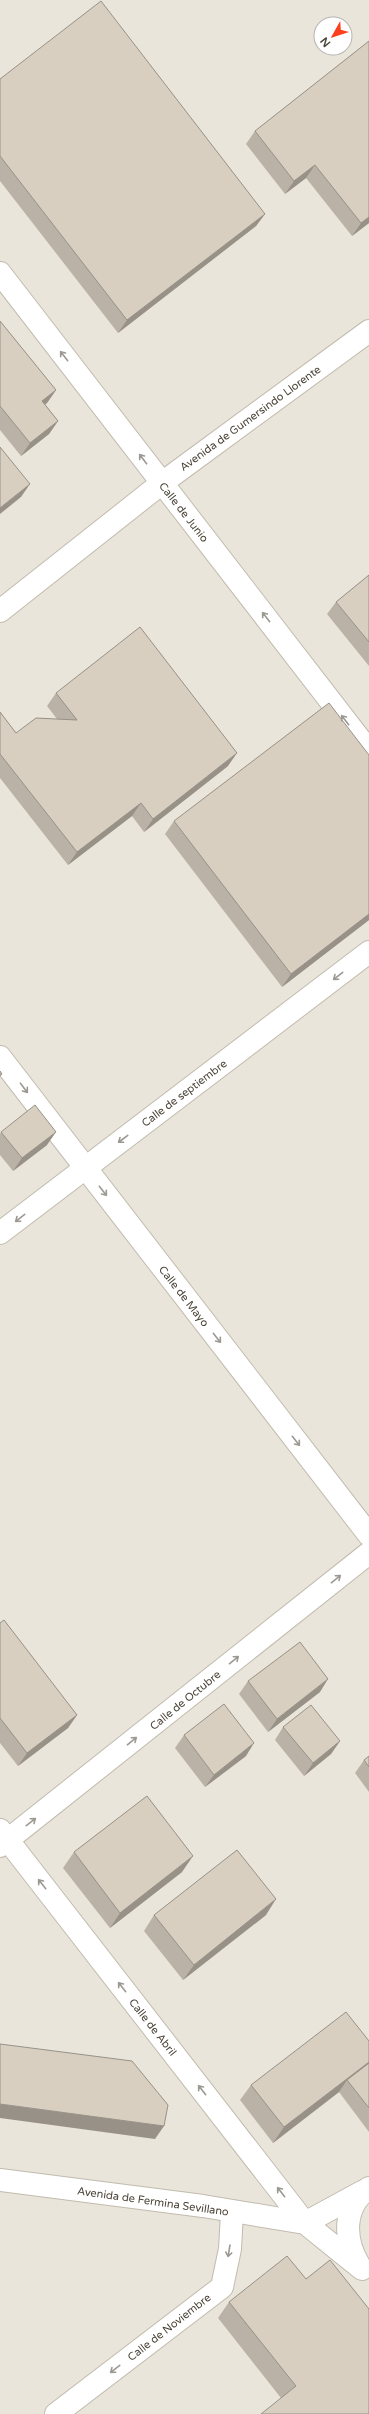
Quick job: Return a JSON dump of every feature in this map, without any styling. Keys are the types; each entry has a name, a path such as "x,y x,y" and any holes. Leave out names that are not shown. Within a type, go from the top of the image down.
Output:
{"street":[{"name":"Calle de Junio","path":"0,273 369,751"},
{"name":"Avenida de Gumersindo Llorente","path":"0,611 162,483 369,331"},
{"name":"Calle de septiembre","path":"0,1233 369,952"},
{"name":"Calle de Mayo","path":"0,1057 369,1535"},
{"name":"Calle de Octubre","path":"3,1839 369,1553"},
{"name":"Calle de Abril","path":"3,1839 305,2223"},
{"name":"Avenida de Fermina Sevillano","path":"0,2180 305,2223"},
{"path":"365,2272 305,2223 367,2189"},
{"path":"365,2272 350,2251 347,2230 352,2209 367,2189"},
{"name":"Calle de Noviembre","path":"56,2414 222,2287 230,2248 232,2212"}],"shaded area":[{"path":"0,0 369,0 369,2414 0,2414"}],"building":[{"path":"101,1 265,214 127,320 0,156 0,79"},
{"path":"369,41 369,217 361,223 315,165 294,181 255,131 350,56 353,56 353,54"},
{"path":"0,321 56,390 42,401 58,421 30,443 0,406"},
{"path":"0,447 30,484 0,508"},
{"path":"369,575 369,642 336,602"},
{"path":"140,627 237,753 153,819 141,803 77,852 0,754 0,712 16,733 36,718 77,720 56,693"},
{"path":"329,703 369,755 369,914 291,974 174,821"},
{"path":"35,1105 56,1132 22,1158 1,1132"},
{"path":"4,1620 77,1715 27,1753 0,1718 0,1623"},
{"path":"300,1642 328,1679 277,1719 248,1681"},
{"path":"224,1704 254,1743 214,1775 184,1735"},
{"path":"311,1705 340,1741 313,1763 283,1727"},
{"path":"369,1756 369,1767 364,1760"},
{"path":"147,1796 193,1856 120,1913 74,1852"},
{"path":"237,1850 276,1899 194,1965 154,1915"},
{"path":"346,2012 369,2041 369,2062 284,2127 251,2085"},
{"path":"0,2044 132,2061 168,2105 164,2126 0,2104"},
{"path":"369,2063 369,2108 347,2080"},
{"path":"287,2256 306,2279 330,2260 369,2309 369,2414 261,2414 296,2386 229,2302"}]}
